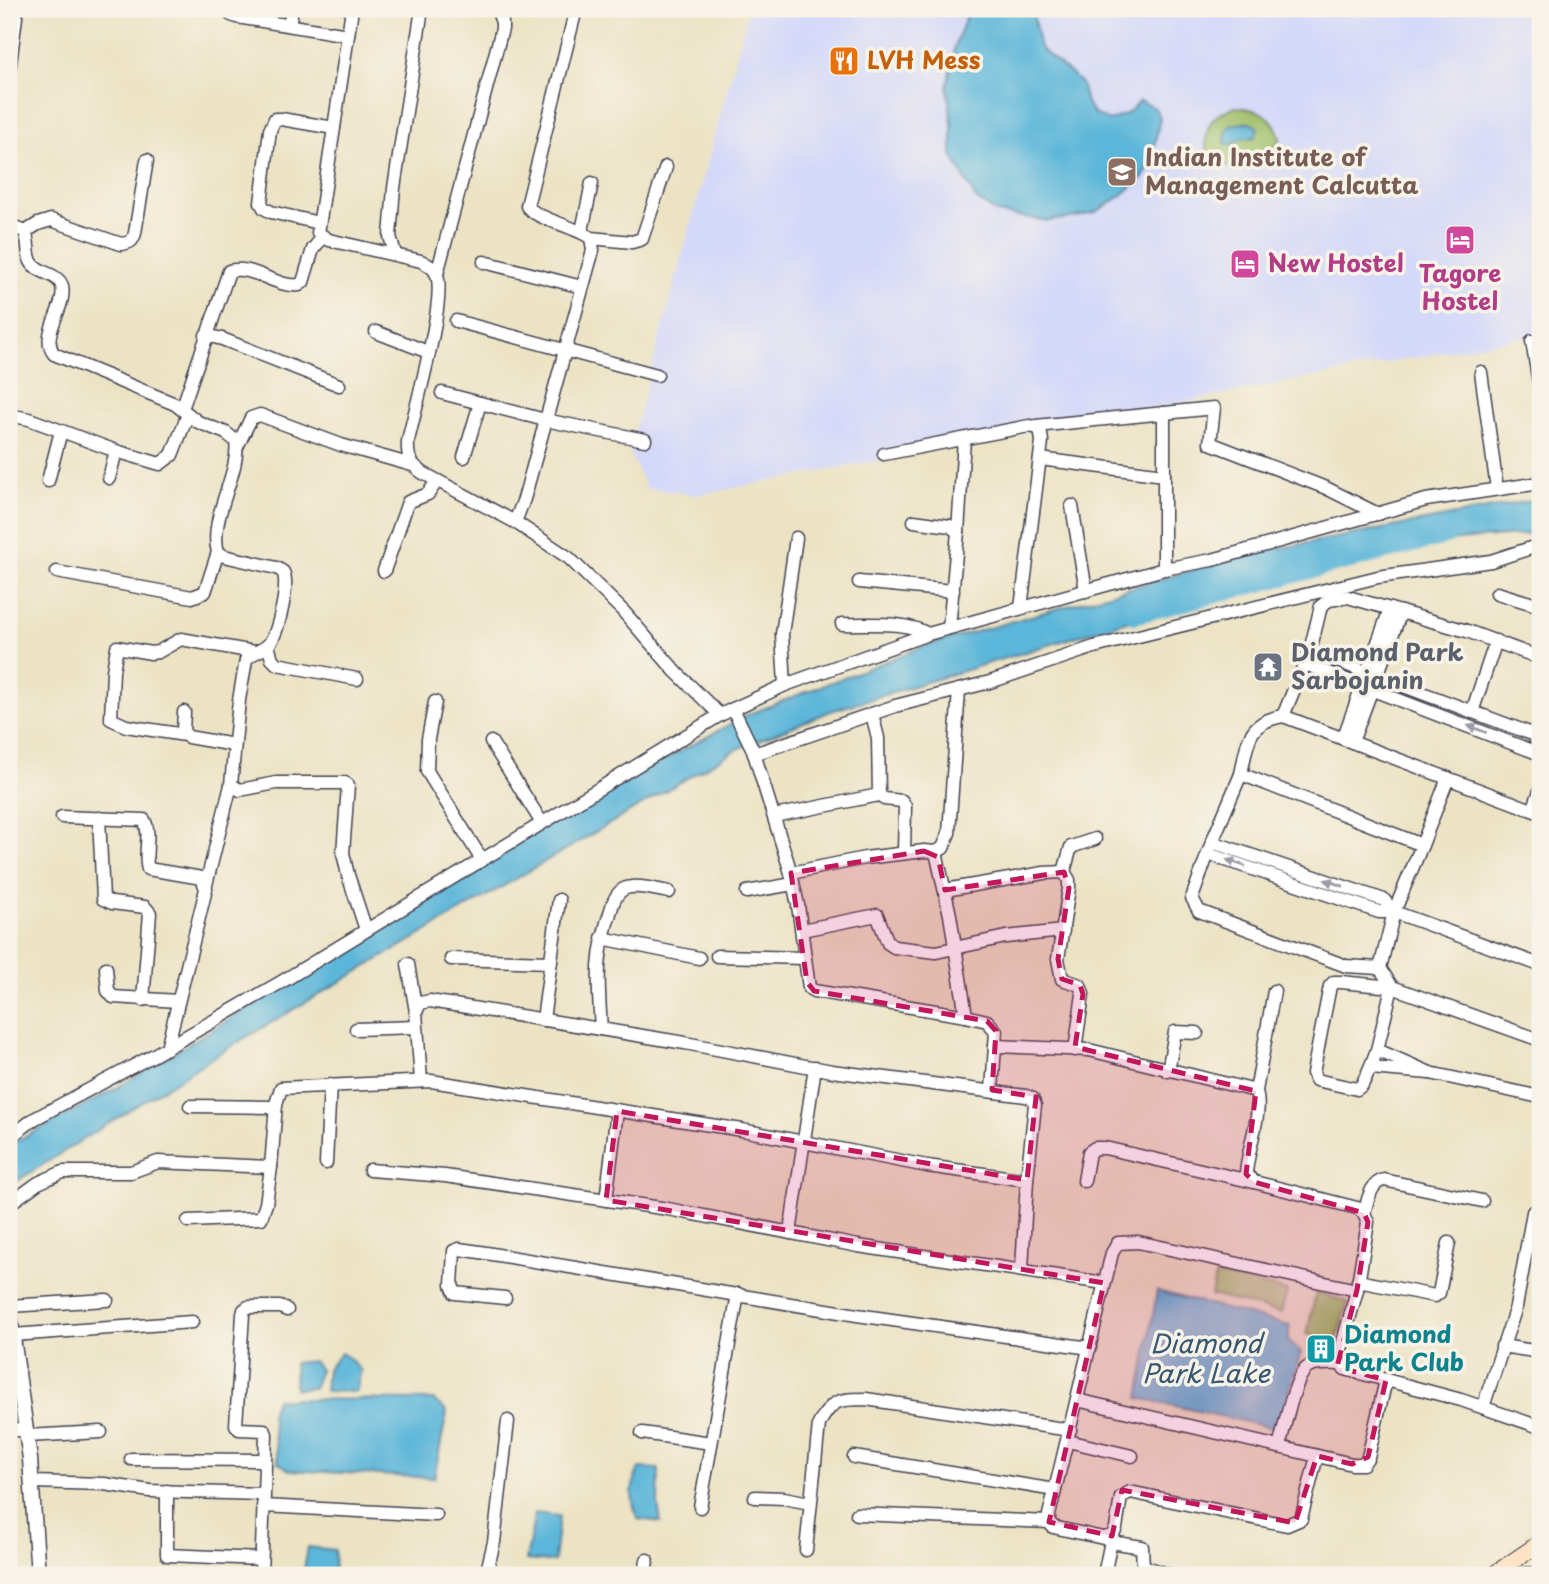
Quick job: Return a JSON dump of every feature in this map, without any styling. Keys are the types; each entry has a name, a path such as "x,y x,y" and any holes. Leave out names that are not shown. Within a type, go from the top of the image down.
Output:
{"main road":[{"path":"1493,1575 1533,1547"},
{"path":"1527,1575 1540,1575"}],"street":[{"path":"9,72 16,9"},
{"path":"229,9 232,15 237,17 348,34"},
{"path":"289,25 292,9"},
{"path":"352,9 318,233 322,238 395,254 431,266 437,274"},
{"path":"395,254 390,236 394,188 422,9"},
{"path":"412,465 407,452 408,441 437,312 437,274 502,29 497,9"},
{"path":"576,9 527,205 534,214 586,235 632,242 642,239 666,167"},
{"path":"319,223 271,212 261,203 271,130 275,119 334,128"},
{"path":"25,232 51,220 128,244 135,233 147,160"},
{"path":"515,523 593,250 586,235 592,183"},
{"path":"9,224 25,232"},
{"path":"25,232 32,263 37,269 56,278 62,287 49,346 54,354 185,411 198,422 232,436 237,447"},
{"path":"9,415 22,417 153,463 167,461 172,455 206,335 229,271 237,269 285,284 299,285 303,282 313,249 322,238"},
{"path":"484,262 582,287"},
{"path":"456,321 657,375"},
{"path":"376,332 428,352"},
{"path":"206,335 339,385"},
{"path":"1532,341 1540,390"},
{"path":"1481,372 1497,489"},
{"path":"442,393 545,420 645,440"},
{"path":"464,457 480,403"},
{"path":"884,454 1036,426 1214,408 1210,443 1326,488 1378,514"},
{"path":"1164,413 1164,569"},
{"path":"57,572 191,597 205,592 218,552 221,510 237,447 251,418 260,415 341,444 412,465 515,523 569,558 623,611 676,673 720,715"},
{"path":"1021,608 1040,458 1042,433 1036,426"},
{"path":"48,481 61,431"},
{"path":"949,628 964,439"},
{"path":"109,478 116,451"},
{"path":"1040,458 1164,475"},
{"path":"384,570 408,502 428,494 437,481"},
{"path":"9,1138 34,1119 167,1048 366,930 720,715 735,712 785,685 928,634 1164,569 1212,560 1426,500 1540,483"},
{"path":"1072,506 1086,591"},
{"path":"914,521 950,526 958,532"},
{"path":"785,685 782,634 796,538"},
{"path":"753,752 872,714 990,682 1063,656 1378,577 1491,561 1540,545"},
{"path":"218,552 224,556 277,568 286,576 280,615 268,646 272,659 277,664 357,678"},
{"path":"859,582 953,591"},
{"path":"1497,593 1540,606"},
{"path":"1283,716 1307,657 1321,607 1329,600 1348,597 1496,641 1540,657"},
{"path":"1348,741 1396,610"},
{"path":"842,624 913,627 928,634"},
{"path":"234,745 126,726 111,719 117,647 151,653 181,639 254,652"},
{"path":"1472,712 1496,641"},
{"path":"167,1048 231,785 246,660 254,652 268,646"},
{"path":"1307,657 1540,754"},
{"path":"1370,681 1472,712 1540,737"},
{"path":"747,892 865,858 936,852 943,848 949,833 959,690"},
{"path":"435,702 428,739 427,771 482,860"},
{"path":"184,712 185,735"},
{"path":"735,712 753,752 792,878 802,930 807,982 814,991 987,1021 996,1031 992,1090"},
{"path":"872,714 878,737 879,795"},
{"path":"1380,968 1346,966 1199,911 1192,898 1241,774 1248,740 1256,725 1283,716 1537,812 1540,791"},
{"path":"491,742 542,823"},
{"path":"1241,774 1422,845"},
{"path":"1448,778 1394,912 1380,968 1392,987 1370,1068 1362,1085 1357,1089 1316,1080 1313,1073 1330,986 1334,982 1392,987 1540,1040"},
{"path":"231,785 240,789 295,782 348,785 343,853 366,930"},
{"path":"774,816 879,795 884,799 904,802 904,853"},
{"path":"62,817 145,820 148,827 148,869 202,878 206,885"},
{"path":"99,818 103,899 112,903 145,906 150,913 143,999"},
{"path":"1075,1050 1083,995 1080,985 1062,979 1058,959 1069,888 1069,880 1064,872 1071,847 1095,839"},
{"path":"1210,848 1379,912 1394,912 1540,965"},
{"path":"936,852 966,1016"},
{"path":"945,890 1064,872"},
{"path":"601,1029 598,977 601,938 614,902 620,892 635,887 669,892"},
{"path":"542,1020 559,900"},
{"path":"802,930 877,915 888,943 894,947 936,952 1006,937 1063,931"},
{"path":"601,938 699,958"},
{"path":"717,956 804,958"},
{"path":"451,959 551,962"},
{"path":"408,964 416,1012 421,1081"},
{"path":"106,968 109,995 120,999 178,1001"},
{"path":"1254,1182 1246,1174 1246,1159 1258,1108 1256,1091 1274,991"},
{"path":"416,1012 420,1003 430,1001 832,1071 992,1090 1032,1098 1035,1105 1022,1269"},
{"path":"356,1030 416,1027"},
{"path":"1168,1071 1175,1032 1197,1033"},
{"path":"995,1046 1089,1051 1256,1091"},
{"path":"1377,1050 1430,1073"},
{"path":"790,1233 815,1067"},
{"path":"1370,1068 1430,1073 1540,1097"},
{"path":"188,1221 261,1218 266,1204 276,1107 281,1088 330,1085 431,1081 742,1130 804,1144 1027,1180"},
{"path":"326,1163 330,1085"},
{"path":"190,1106 276,1107"},
{"path":"606,1200 617,1111"},
{"path":"1084,1181 1089,1152 1095,1148 1105,1148 1357,1208 1364,1213 1367,1222 1357,1285 1339,1357 1340,1364 1345,1369 1540,1427"},
{"path":"9,1204 38,1183 63,1172 131,1172 158,1162 271,1167"},
{"path":"370,1170 445,1176 606,1200 858,1246 1104,1283"},
{"path":"1364,1213 1374,1186 1378,1181 1384,1180 1482,1201"},
{"path":"1483,1408 1516,1307 1533,1212"},
{"path":"1049,1522 1104,1283 1112,1252 1118,1244 1128,1241 1357,1285 1435,1296 1439,1293 1449,1244"},
{"path":"505,1298 455,1293 452,1285 454,1251 459,1249 480,1252 857,1315 1090,1348"},
{"path":"700,1507 738,1294"},
{"path":"38,1575 32,1482 13,1367 13,1335 9,1307 107,1300"},
{"path":"261,1575 266,1434 264,1430 239,1429 236,1425 243,1314 248,1307 280,1307 287,1310"},
{"path":"13,1335 192,1322"},
{"path":"1502,1346 1540,1352"},
{"path":"1279,1447 1299,1380 1305,1369 1314,1365 1340,1364"},
{"path":"1077,1400 1352,1464 1363,1464 1368,1457 1385,1380"},
{"path":"806,1550 819,1424 827,1409 840,1399 866,1399 1069,1436 1132,1456"},
{"path":"486,1575 495,1530 508,1421"},
{"path":"9,1430 26,1433 101,1432"},
{"path":"642,1433 711,1443"},
{"path":"1104,1575 1121,1497 1130,1492 1286,1525 1301,1519 1317,1456"},
{"path":"854,1457 1055,1490"},
{"path":"131,1459 259,1459 265,1464"},
{"path":"32,1482 104,1484 135,1490 436,1514"},
{"path":"167,1491 167,1555 261,1559"},
{"path":"755,1497 784,1498 810,1503"},
{"path":"857,1514 1049,1522 1054,1527 1142,1547 1143,1566 1170,1575"},
{"path":"1533,1547 1540,1536"},
{"path":"645,1575 648,1560"}],"highlighted area":[{"path":"924,851 938,857 945,890 1064,872 1069,888 1058,959 1062,979 1080,985 1083,994 1075,1047 1256,1091 1246,1174 1254,1182 1364,1213 1368,1222 1357,1290 1337,1367 1386,1380 1368,1457 1352,1464 1317,1456 1295,1523 1122,1490 1112,1536 1049,1522 1104,1283 606,1200 617,1111 1027,1180 1036,1097 992,1090 996,1031 987,1021 814,991 807,982 791,873"}],"shaded area":[{"name":"Indian Institute of Management Calcutta","path":"749,9 1540,9 1540,334 697,495 646,488 629,451"}],"green space":[{"path":"1235,107 1264,114 1278,131 1280,139 1273,151 1256,166 1238,169 1217,161 1206,153 1210,123 1219,114"},
{"path":"1216,1274 1287,1291 1281,1313 1211,1295"},
{"path":"1316,1292 1348,1302 1336,1341 1307,1334"}],"water":[{"path":"969,9 1032,9 1040,48 1081,83 1086,103 1094,114 1109,121 1128,113 1140,101 1155,108 1160,118 1151,163 1144,176 1121,196 1096,212 1048,221 997,213 976,199 952,155 952,123 947,86 955,46"},
{"path":"1250,122 1258,128 1255,137 1240,139 1231,145 1225,143 1226,132 1231,125"},
{"path":"1540,499 1540,533 1413,544 1243,586 831,711 737,749 228,1048 9,1186 9,1145 115,1089 564,814 749,714 925,646 1250,554"},
{"name":"Diamond Park Lake","path":"1157,1291 1290,1326 1288,1341 1301,1352 1278,1429 1139,1398"},
{"path":"341,1353 361,1371 356,1392 325,1391 327,1369"},
{"path":"313,1361 320,1370 313,1388 295,1389 294,1363"},
{"path":"276,1399 434,1400 447,1412 434,1478 289,1470 278,1462 271,1413"},
{"path":"639,1468 659,1469 658,1505 661,1522 638,1519 632,1494"},
{"path":"535,1513 559,1516 554,1562 526,1560"},
{"path":"308,1547 335,1550 334,1575 303,1575"}],"waterway":[{"path":"1134,618 1449,538"}],"place":[{"name":"LVH Mess","path":"844,61"},
{"name":"Indian Institute of Management Calcutta","path":"1122,172"},
{"name":"Tagore Hostel","path":"1460,240"},
{"name":"New Hostel","path":"1245,264"},
{"name":"Diamond Park Sarbojanin","path":"1268,667"},
{"name":"Diamond Park Club","path":"1321,1349"}]}
